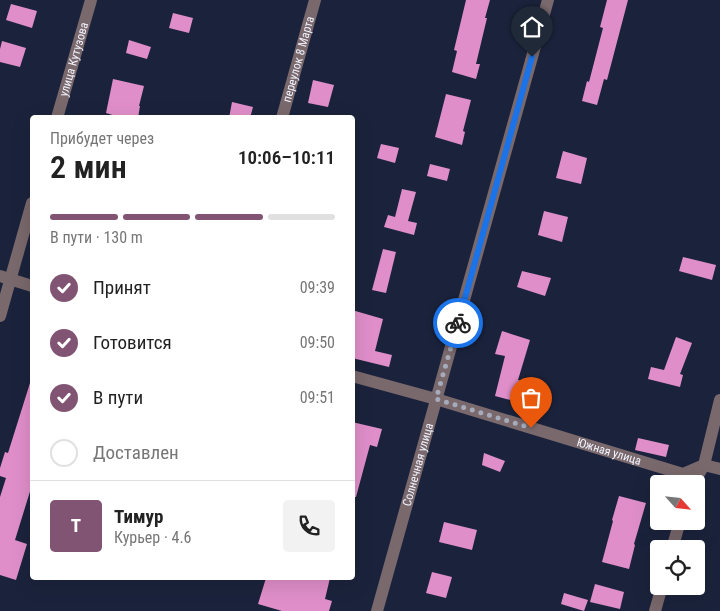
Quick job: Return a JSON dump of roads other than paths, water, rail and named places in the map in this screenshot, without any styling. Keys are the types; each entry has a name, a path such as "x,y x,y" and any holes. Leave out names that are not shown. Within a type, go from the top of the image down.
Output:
{"street":[{"name":"улица Кутузова","path":"58,115 91,0"},
{"name":"переулок 8 Марта","path":"283,115 315,0"},
{"name":"Солнечная улица","path":"377,611 548,0"},
{"path":"0,316 5,278 30,209"},
{"path":"5,278 30,285"},
{"name":"Южная улица","path":"355,377 436,399 683,474 704,464"},
{"path":"698,475 704,464 720,400"},
{"path":"704,464 720,468"},
{"path":"655,611 659,595"}]}
